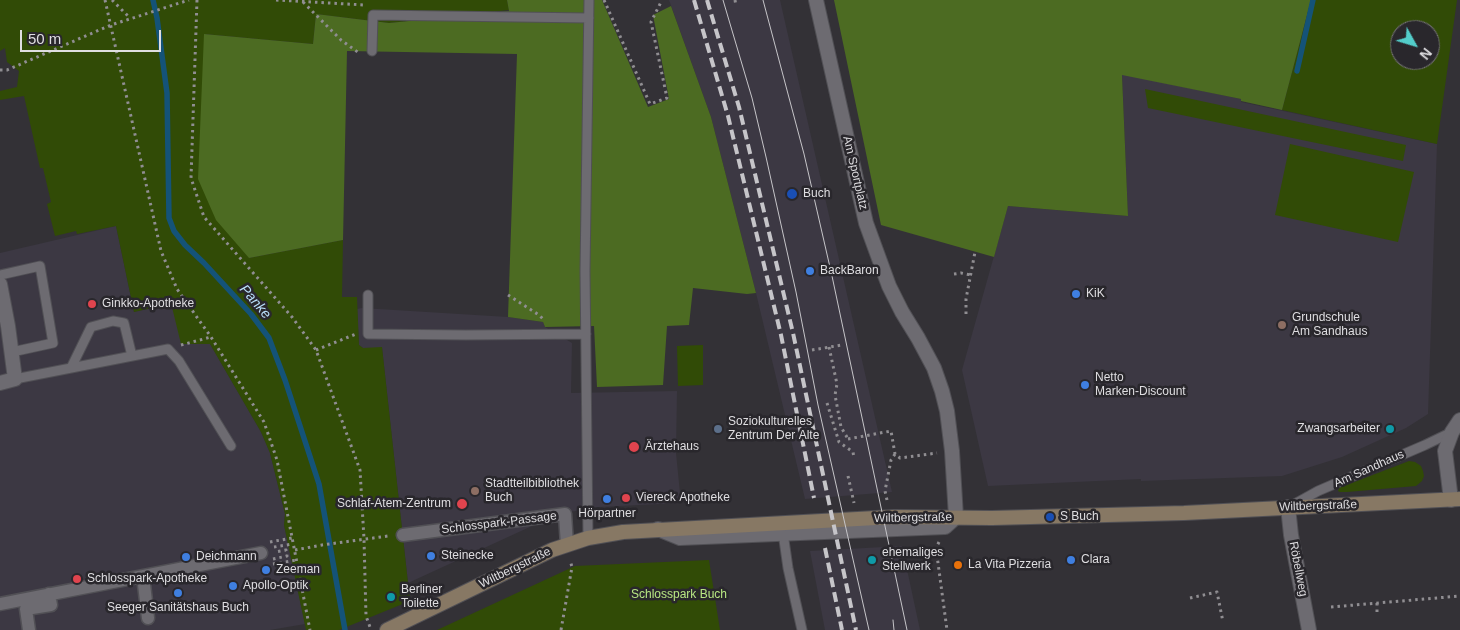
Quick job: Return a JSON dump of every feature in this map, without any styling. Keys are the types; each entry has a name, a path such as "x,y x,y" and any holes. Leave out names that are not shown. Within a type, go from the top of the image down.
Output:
{"main road":[{"name":"Wiltbergstraße","path":"387,630 552,550 588,538 623,532 894,517 992,518 1184,513 1456,499"}],"street":[{"name":"Am Sportplatz","path":"816,0 866,223 889,286 934,368 942,391 947,411 952,451 956,517"},
{"path":"0,284 15,379 0,383"},
{"path":"1456,499 1445,451 1452,432 1460,420"},
{"name":"Röbellweg","path":"1288,507 1291,536 1310,630"},
{"name":"Schlosspark-Passage","path":"403,534 564,514 567,545"},
{"path":"658,529 680,538 945,527 956,517"},
{"path":"0,604 143,576 264,548"},
{"path":"143,576 148,618"},
{"path":"29,630 26,610 51,604 49,594"}],"lane":[{"path":"588,538 585,270 589,0"},
{"path":"372,51 373,15 589,18"},
{"path":"0,274 40,266 53,343 12,352"},
{"path":"368,295 368,334 586,334"},
{"path":"71,368 91,327 113,321 124,323 132,356"},
{"path":"15,379 168,349 178,361 231,446"},
{"name":"Am Sandhaus","path":"1288,507 1318,491 1452,432"},
{"path":"782,533 802,630"}],"path":[{"path":"105,0 161,251 177,288 211,337 264,422 277,460 310,630"},
{"path":"112,0 130,18"},
{"path":"0,70 7,70 111,25 189,0"},
{"path":"197,0 191,178 204,217 292,317 316,350 360,470 366,616 371,630"},
{"path":"278,0 366,5 373,15"},
{"path":"604,0 650,104 667,98 651,22 662,0"},
{"path":"735,0 736,6"},
{"path":"302,1 341,40 364,58"},
{"path":"966,314 966,299 975,252"},
{"path":"954,274 971,275"},
{"path":"508,295 539,315 558,334"},
{"path":"316,350 368,330"},
{"path":"168,349 211,337"},
{"path":"812,350 842,345"},
{"path":"830,347 837,384 835,395 841,427 848,439"},
{"path":"827,403 839,442 853,452 854,458"},
{"path":"847,431 848,439"},
{"path":"848,439 891,431 895,454 900,458 952,451"},
{"path":"887,500 885,491 891,460 895,454"},
{"path":"848,476 854,503"},
{"path":"295,550 403,534"},
{"path":"264,548 292,538"},
{"path":"561,630 572,567 567,545"},
{"path":"936,548 947,630"},
{"path":"271,564 297,560"},
{"path":"1190,598 1218,592 1223,622"},
{"path":"1331,607 1460,596"},
{"path":"1377,603 1377,614"}],"shaded area":[{"path":"669,0 780,0 892,492 805,499 756,293 711,117"},
{"name":"Grundschule Am Sandhaus","path":"1122,74 1241,99 1241,102 1437,144 1428,414 1406,428 1342,457 1282,476 1141,481 1141,479 988,486 962,370 1008,206 1128,216"},
{"path":"116,226 134,312 169,304 172,306 175,314 210,344 261,432 270,453 285,514 284,525 305,624 270,630 0,630 0,253"},
{"path":"357,309 508,317 543,322 545,327 572,343 571,393 677,391 676,453 681,503 599,507 558,514 408,583 382,348 363,348 359,345"},
{"path":"902,546 920,630 825,630 810,551"}],"green space":[{"path":"0,0 507,0 509,10 389,23 316,14 313,44 204,34 249,258 343,240 342,297 357,297 359,345 363,348 382,347 410,601 339,630 306,630 284,525 285,514 270,453 261,432 210,344 181,344 172,307 169,304 134,312 116,226 77,234 76,231 55,236 47,204 51,202 43,168 40,168 24,96 0,100 0,91 17,87 19,71 7,62 5,48 0,51"},
{"path":"507,0 602,0 648,107 669,99 653,15 671,6 711,117 756,293 747,294 693,288 689,325 667,326 663,385 597,387 594,326 545,327 543,322 508,317 517,54 347,51 343,240 249,258 216,220 198,179 204,34 313,44 316,14 389,23 509,11"},
{"path":"834,0 1311,0 1282,110 1241,101 1241,99 1122,75 1128,216 1008,206 994,257 881,225"},
{"path":"1311,0 1457,0 1437,144 1282,110"},
{"path":"1145,89 1406,145 1403,161 1148,108"},
{"path":"1290,144 1414,172 1398,242 1275,215"},
{"path":"703,345 703,385 678,386 677,346"},
{"path":"1409,461 1421,466 1423,471 1422,481 1416,486 1347,492 1338,491 1339,488"},
{"name":"Schlosspark Buch","path":"709,560 720,630 437,630 575,566"}],"waterway":[{"name":"Panke","path":"153,0 167,93 169,218 174,231 185,245 251,314 269,338 285,380 319,484 345,630"},
{"path":"1297,71 1313,0"}],"tram line":[{"path":"723,0 752,98 766,157 796,292 818,405 869,630"},
{"path":"763,0 804,154 832,276 907,630"},
{"path":"893,620 894,630"}],"railway":[{"path":"694,0 728,116 781,335 814,498"},
{"path":"707,0 739,107 793,333 856,630"},
{"path":"825,548 842,630"}],"place":[{"name":"Buch","path":"792,194"},
{"name":"BackBaron","path":"810,271"},
{"name":"KiK","path":"1076,294"},
{"name":"Ginkko-Apotheke","path":"92,304"},
{"name":"Grundschule Am Sandhaus","path":"1282,325"},
{"name":"Netto Marken-Discount","path":"1085,385"},
{"name":"Soziokulturelles Zentrum Der Alte","path":"718,429"},
{"name":"Zwangsarbeiter","path":"1390,429"},
{"name":"Ärztehaus","path":"634,447"},
{"name":"Stadtteilbibliothek Buch","path":"475,491"},
{"name":"Viereck Apotheke","path":"626,498"},
{"name":"Hörpartner","path":"607,499"},
{"name":"Schlaf-Atem-Zentrum","path":"462,504"},
{"name":"S Buch","path":"1050,517"},
{"name":"Steinecke","path":"431,556"},
{"name":"Deichmann","path":"186,557"},
{"name":"ehemaliges Stellwerk","path":"872,560"},
{"name":"Clara","path":"1071,560"},
{"name":"La Vita Pizzeria","path":"958,565"},
{"name":"Zeeman","path":"266,570"},
{"name":"Schlosspark-Apotheke","path":"77,579"},
{"name":"Apollo-Optik","path":"233,586"},
{"name":"Seeger Sanitätshaus Buch","path":"178,593"},
{"name":"Berliner Toilette","path":"391,597"}]}
